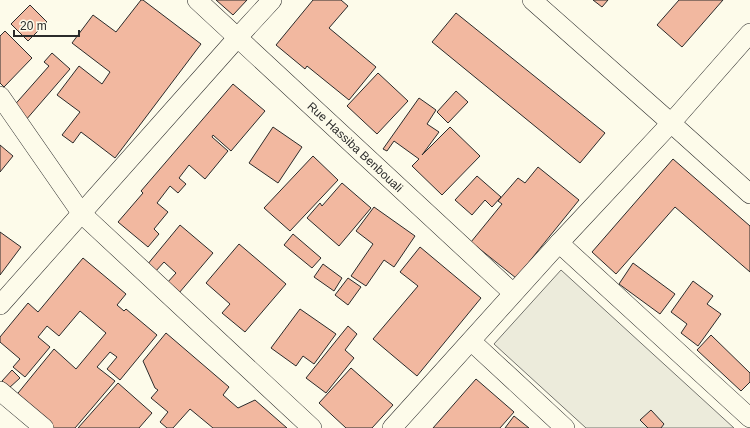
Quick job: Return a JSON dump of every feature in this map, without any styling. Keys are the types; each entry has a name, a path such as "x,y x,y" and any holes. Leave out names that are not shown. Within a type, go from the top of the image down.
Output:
{"street":[{"name":"Rue Hassiba Benbouali","path":"197,0 513,293"},
{"path":"0,305 272,0"},
{"path":"532,0 750,194"},
{"path":"392,428 472,341 559,242 671,123 750,33"},
{"path":"0,96 82,214 312,428"},
{"path":"559,242 750,418"},
{"path":"472,341 565,428"},
{"path":"0,391 44,428"}],"shaded area":[{"path":"561,270 734,428 586,428 494,344"}],"building":[{"path":"141,0 201,44 115,158 81,132 73,143 62,135 80,112 57,95 79,66 102,84 110,72 72,43 93,15 116,32"},
{"path":"216,0 247,0 233,15"},
{"path":"313,0 341,0 348,6 329,28 376,67 349,100 307,66 305,69 276,45"},
{"path":"593,0 608,0 602,7"},
{"path":"679,0 723,0 682,47 657,25"},
{"path":"30,5 47,22 28,41 11,24"},
{"path":"456,13 605,133 580,163 432,42"},
{"path":"5,31 32,58 4,87 0,83 0,36"},
{"path":"52,53 70,69 25,121 11,109 49,66 44,62"},
{"path":"378,73 408,101 377,134 347,106"},
{"path":"233,84 265,111 231,151 213,135 212,137 228,151 205,179 189,165 179,178 186,184 178,193 170,186 157,203 168,212 154,229 159,234 148,247 118,222 143,193 141,191"},
{"path":"456,91 468,102 448,123 437,112"},
{"path":"419,98 436,110 427,124 439,132 422,155 450,127 480,156 442,195 412,166 419,159 394,141 387,151 383,149"},
{"path":"273,127 302,147 278,183 249,163"},
{"path":"0,145 13,156 0,172"},
{"path":"313,156 338,180 290,231 264,208"},
{"path":"673,159 750,226 750,272 675,207 616,274 592,252"},
{"path":"538,167 579,200 516,278 471,242 502,204 498,201 518,178 525,183"},
{"path":"477,176 501,197 492,207 485,200 472,215 455,200"},
{"path":"342,183 371,208 339,246 307,218 320,203 322,206"},
{"path":"374,207 415,236 394,267 384,260 366,286 351,276 373,244 356,231"},
{"path":"180,225 213,253 179,293 167,283 176,273 164,262 155,272 147,265"},
{"path":"0,232 21,247 0,275"},
{"path":"293,234 321,258 312,268 284,245"},
{"path":"239,244 286,284 245,332 222,313 230,304 206,283"},
{"path":"420,247 481,298 417,376 373,339 418,286 400,272"},
{"path":"83,258 126,294 117,305 124,311 126,309 157,335 120,380 107,369 117,357 110,352 97,367 115,381 75,428 50,428 14,398 54,349 76,369 106,333 80,311 59,336 47,326 38,337 50,347 25,377 13,367 20,359 0,342 0,337 28,303 38,312"},
{"path":"633,263 675,294 660,314 619,284"},
{"path":"323,264 342,278 334,291 314,277"},
{"path":"348,278 361,287 348,305 335,295"},
{"path":"693,281 713,296 707,304 721,314 698,346 681,333 687,324 671,312"},
{"path":"300,309 336,334 314,364 303,356 296,366 271,348"},
{"path":"348,326 357,334 345,350 354,358 326,393 306,378"},
{"path":"166,333 229,387 223,395 238,408 255,400 287,428 213,428 190,409 173,428 167,428 160,422 168,412 151,398 158,390 155,388 143,361"},
{"path":"711,335 750,373 750,382 741,391 697,350"},
{"path":"351,368 393,405 372,428 346,428 319,403"},
{"path":"12,370 20,378 9,388 2,381"},
{"path":"476,379 514,412 500,428 433,428"},
{"path":"118,383 152,413 139,428 78,428"},
{"path":"651,410 664,424 661,428 648,428 640,420"},
{"path":"514,416 529,428 505,428"}]}
